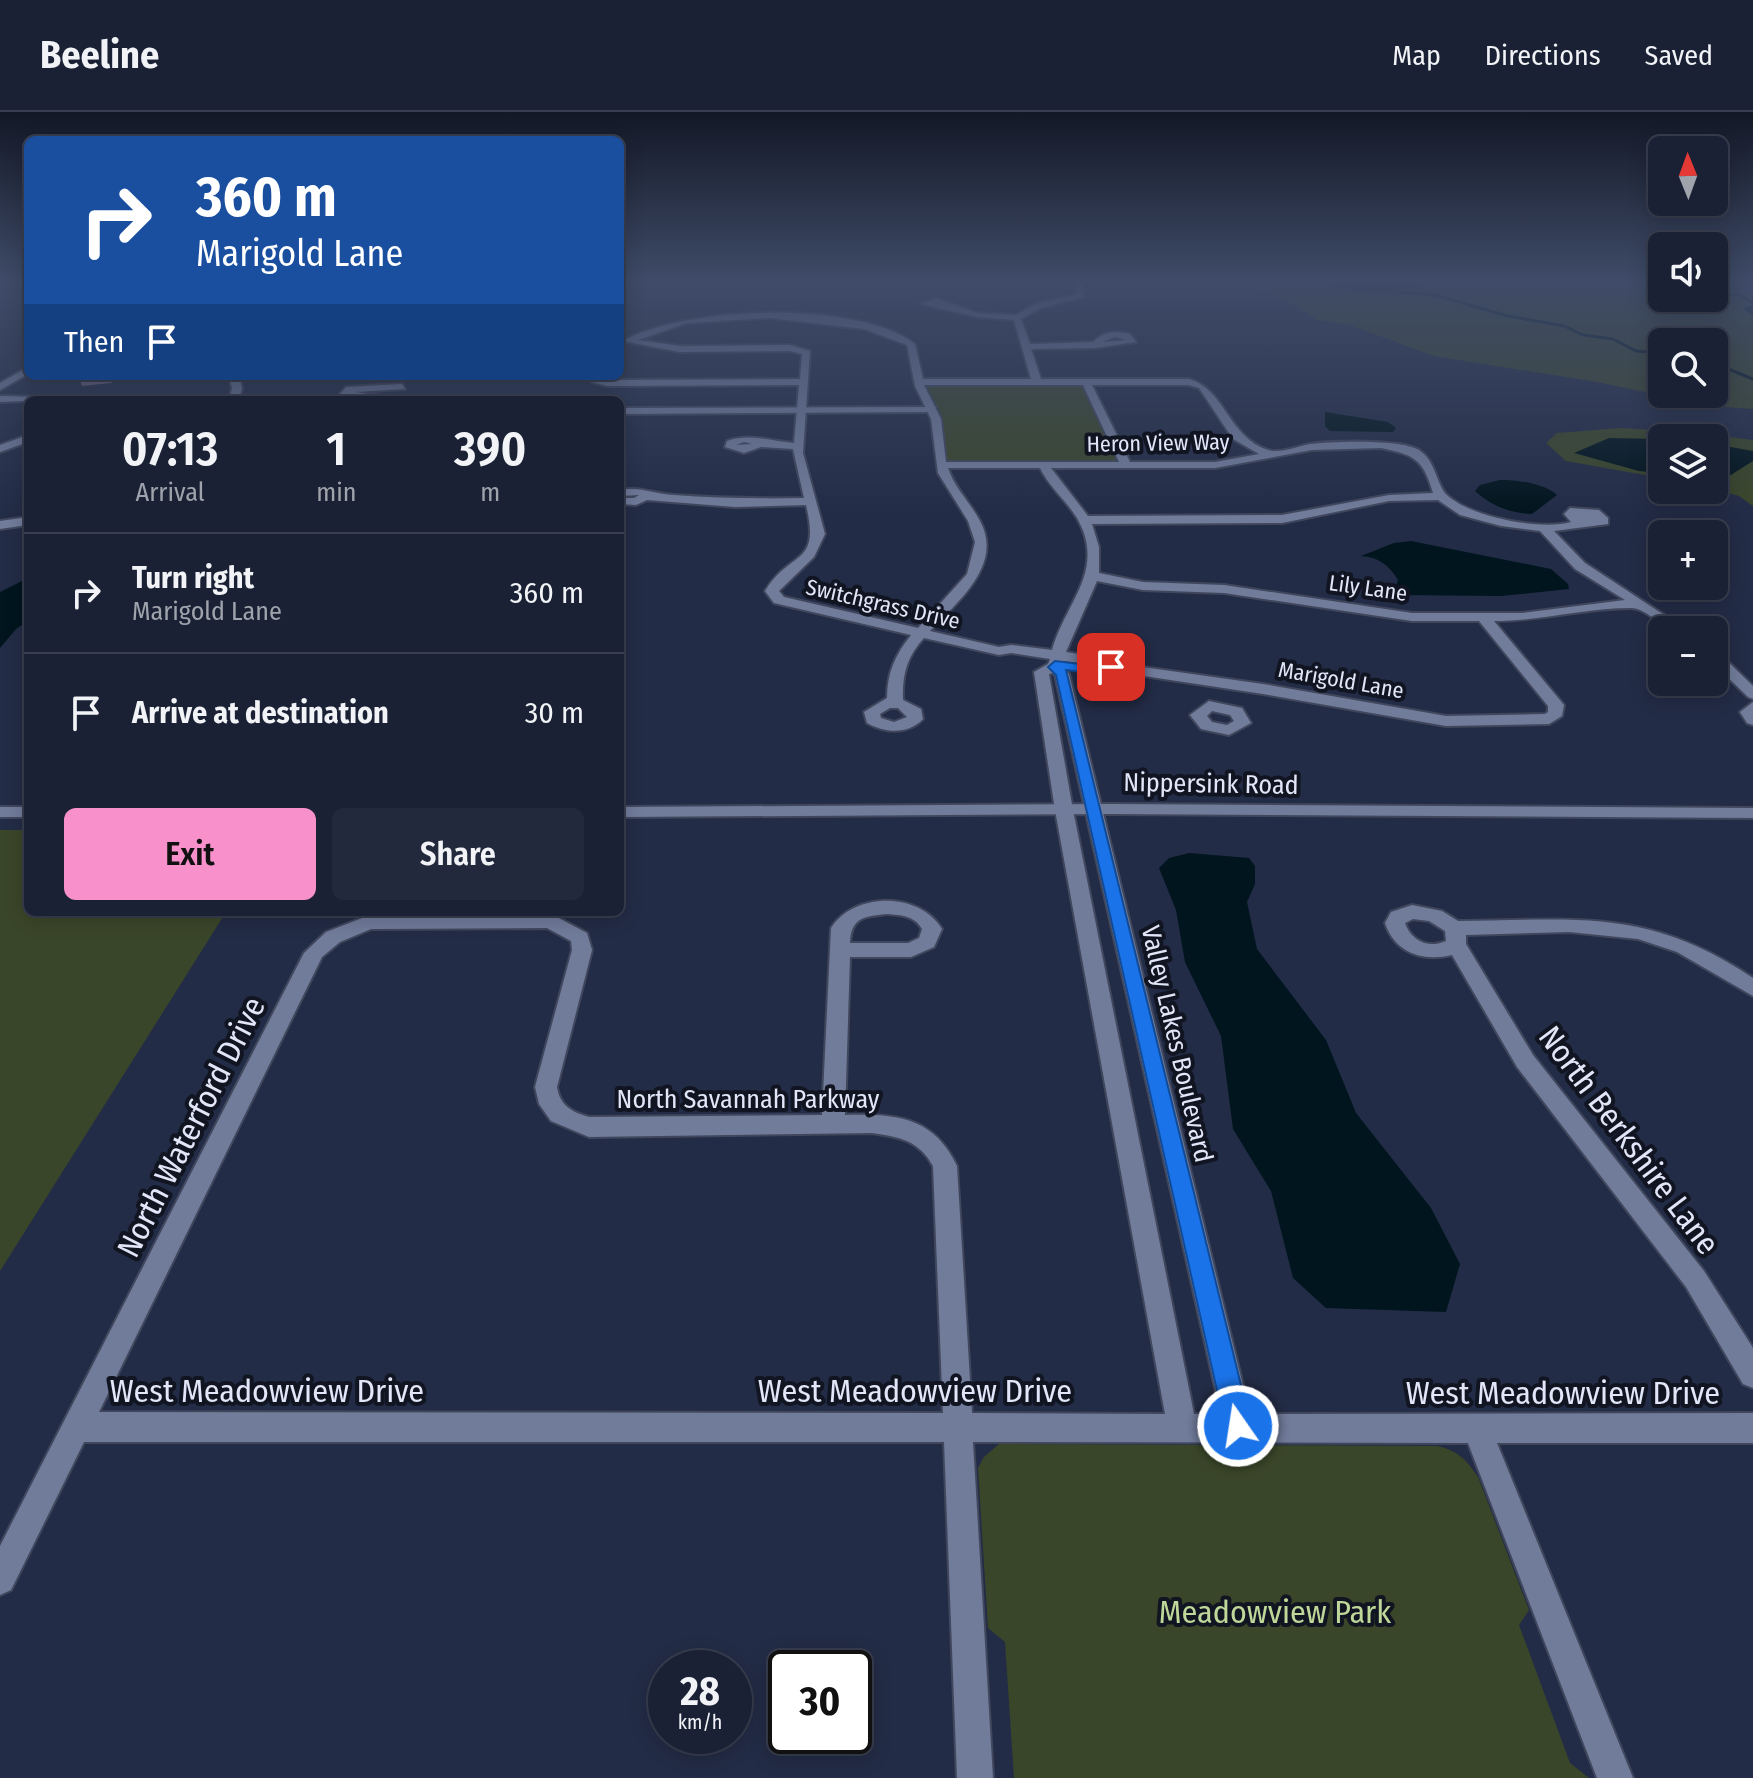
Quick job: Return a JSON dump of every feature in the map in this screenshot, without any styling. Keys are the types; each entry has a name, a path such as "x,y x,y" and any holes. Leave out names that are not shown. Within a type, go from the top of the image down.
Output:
{"street":[{"path":"595,380 607,383 805,382 807,360"},
{"path":"895,703 892,685 908,648 968,580 980,554 980,531 972,513 944,476 932,409 919,382 914,360"},
{"path":"1030,360 1037,382"},
{"path":"0,387 24,372"},
{"path":"387,396 408,380"},
{"name":"Switchgrass Drive","path":"805,382 799,463 808,501 818,525 816,543 810,554 775,586 774,595 793,604 999,651"},
{"path":"919,382 1195,384 1202,386 1237,437 1269,455"},
{"path":"1086,382 1126,464"},
{"path":"360,396 345,394 346,390 356,387 402,387"},
{"path":"0,402 24,401"},
{"path":"0,402 24,404"},
{"path":"624,411 932,409"},
{"path":"0,449 24,440"},
{"path":"760,444 799,446"},
{"name":"Heron View Way","path":"942,465 1215,465 1328,446 1381,445 1415,452 1432,471 1440,496"},
{"path":"1043,464 1048,479 1083,518 1094,547 1093,579 1059,641 1054,666 1064,810 1182,1426"},
{"path":"624,492 641,490 648,493 648,497"},
{"path":"1083,518 1282,519 1389,498 1440,496 1464,512 1482,518 1544,528 1566,527 1582,522"},
{"path":"624,501 636,502 648,497 735,503 808,501"},
{"path":"0,525 24,522"},
{"path":"1544,528 1580,566 1658,616"},
{"name":"Lily Lane","path":"1093,579 1224,589 1393,615 1484,618 1542,615 1637,603"},
{"name":"Marigold Lane","path":"999,651 1009,659 1097,670 1111,667 1233,684 1446,721 1549,719 1556,713 1556,705 1484,618"},
{"name":"Valley Lakes Boulevard","path":"1054,666 1094,809 1238,1426"},
{"path":"1728,670 1753,694"},
{"path":"1223,706 1233,684"},
{"path":"1753,707 1748,712 1753,720"},
{"name":"Nippersink Road","path":"624,812 1094,809 1753,813"},
{"path":"0,812 24,812"},
{"name":"North Waterford Drive","path":"0,1579 314,953 323,943 344,930 370,922 551,921 580,938"},
{"name":"North Berkshire Lane","path":"1753,987 1692,951 1639,932 1604,928 1454,936 1525,1061 1695,1279 1753,1374"},
{"name":"North Savannah Parkway","path":"580,938 582,950 546,1087 547,1101 559,1117 589,1127 872,1124 914,1132 925,1136 937,1147 945,1166 975,1778"},
{"path":"833,1124 841,943"},
{"name":"West Meadowview Drive","path":"76,1427 1753,1428"},
{"path":"1477,1430 1615,1778"}],"green space":[{"path":"1457,360 1648,360 1648,393 1597,382"},
{"path":"1728,360 1753,360 1753,409 1728,407"},
{"path":"1082,383 1119,462 947,463 939,409 924,384"},
{"path":"1622,428 1648,430 1648,476 1566,461 1546,443 1557,433"},
{"path":"1728,437 1753,440 1753,506 1728,493"},
{"path":"0,830 24,830 24,916 223,916 0,1271"},
{"name":"Meadowview Park","path":"999,1444 1437,1446 1456,1453 1478,1477 1529,1610 1519,1625 1570,1763 1589,1778 1014,1778 1005,1642 988,1628 978,1468 984,1457"}],"water":[{"path":"1325,412 1388,422 1396,428 1393,432 1330,431 1325,426"},
{"path":"1609,438 1648,439 1648,472 1639,471 1574,453"},
{"path":"1728,447 1753,451 1753,461 1728,477"},
{"path":"1500,480 1538,485 1557,495 1532,514 1501,508 1475,491 1480,485"},
{"path":"1411,541 1551,569 1568,584 1569,589 1501,596 1398,595 1394,591 1398,580 1391,570 1378,560 1361,556 1394,543"},
{"path":"24,580 24,624 0,648 0,592"},
{"path":"1189,853 1249,858 1255,866 1255,884 1247,902 1257,949 1326,1040 1356,1113 1431,1208 1460,1264 1446,1312 1326,1308 1293,1278 1271,1191 1233,1129 1221,1036 1185,962 1176,910 1159,868 1169,858"}],"waterway":[{"path":"1728,369 1753,379"}],"route":[{"path":"1111,667 1097,670 1055,665 1062,674 1238,1426"}]}
